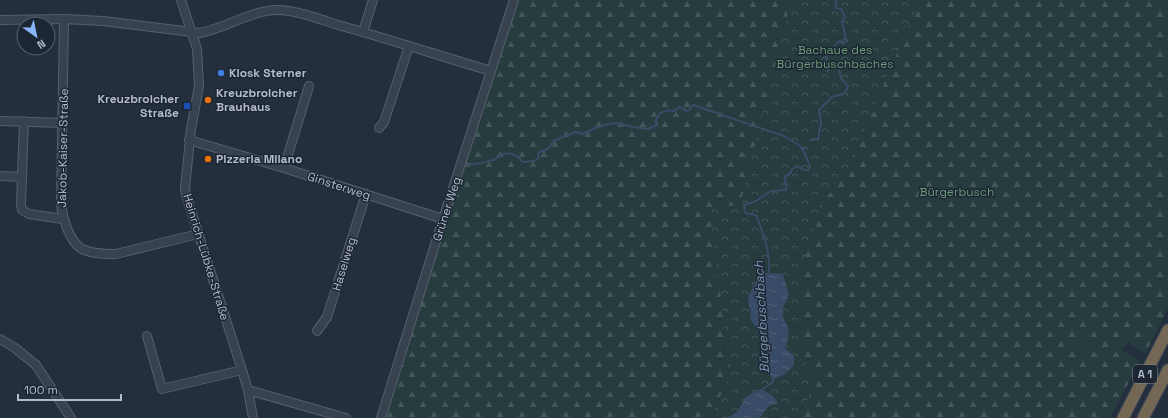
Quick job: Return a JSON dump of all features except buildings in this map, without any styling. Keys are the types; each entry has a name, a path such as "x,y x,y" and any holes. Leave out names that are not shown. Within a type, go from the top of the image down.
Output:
{"highway":[{"name":"A 1","path":"1123,418 1168,330"},
{"name":"A 1","path":"1143,418 1168,370"}],"street":[{"name":"Heinrich-Lübke-Straße","path":"181,0 197,49 199,86 190,140 186,195 242,370 248,390 253,418"},
{"path":"363,32 373,0"},
{"name":"Grüner Weg","path":"381,418 443,219 514,0"},
{"path":"0,20 64,19 103,21 200,33 214,30 260,12 279,10 363,32 491,71"},
{"name":"Jakob-Kaiser-Straße","path":"64,19 61,205 63,219 68,231 81,248 92,252 116,254 198,234"},
{"path":"378,128 384,122 409,46"},
{"path":"284,168 309,86"},
{"path":"0,121 63,122"},
{"path":"24,121 22,210 29,214 63,219"},
{"name":"Ginsterweg","path":"190,140 284,168 443,219"},
{"path":"0,176 22,177"},
{"name":"Haselweg","path":"317,330 327,318 366,194"},
{"path":"147,336 162,389 242,370"},
{"path":"0,339 15,348 36,365 71,418"},
{"path":"248,390 346,418"}],"green space":[{"name":"Bürgerbusch","path":"516,0 1168,0 1168,308 1145,354 1127,342 1122,350 1140,361 1110,418 383,418","holes":["1082,338 1091,343 1083,356 1074,351"]},
{"name":"Bachaue des Bürgerbuschbaches","path":"791,0 920,0 850,163 842,178 821,204 800,275 800,292 803,316 800,335 802,349 812,381 809,397 800,411 791,418 710,418 731,373 709,208 740,205"},
{"path":"1082,338 1091,343 1083,356 1074,351"}],"water":[{"path":"768,273 783,274 789,295 783,307 783,317 788,328 789,335 785,348 794,356 794,365 784,375 773,379 765,363 771,355 765,352 761,335 751,320 748,296 757,279"},
{"path":"761,389 773,396 778,403 769,406 760,418 727,418 737,412 746,397"}],"waterway":[{"name":"Bürgerbuschbach","path":"810,140 818,139 821,123 819,110 832,97 845,93 848,86 841,78 839,69 833,63 828,71 826,65 827,56 831,48 834,50 836,44 840,41 843,44 846,41 842,21 845,17 841,9 836,8 836,0"},
{"path":"468,164 477,164 493,160 506,153 514,155 523,162 534,161 538,158 539,152 548,149 553,141 576,132 583,134 595,128 617,123 648,129 657,125 655,122 660,113 669,110 672,112 679,107 687,111 693,105 784,136 799,145 803,150"},
{"name":"Bürgerbuschbach","path":"768,274 768,253 761,228 756,215 745,213 744,205 756,201 771,191 786,190 785,176 790,174 792,169 797,166 804,170 808,170 810,166 803,150 804,148"},
{"name":"Bürgerbuschbach","path":"760,391 773,382 773,376"}],"place":[{"name":"Kiosk Sterner","path":"221,73"},
{"name":"Kreuzbroicher Brauhaus","path":"208,100"},
{"name":"Kreuzbroicher Straße","path":"187,106"},
{"name":"Pizzeria Milano","path":"208,159"}]}
